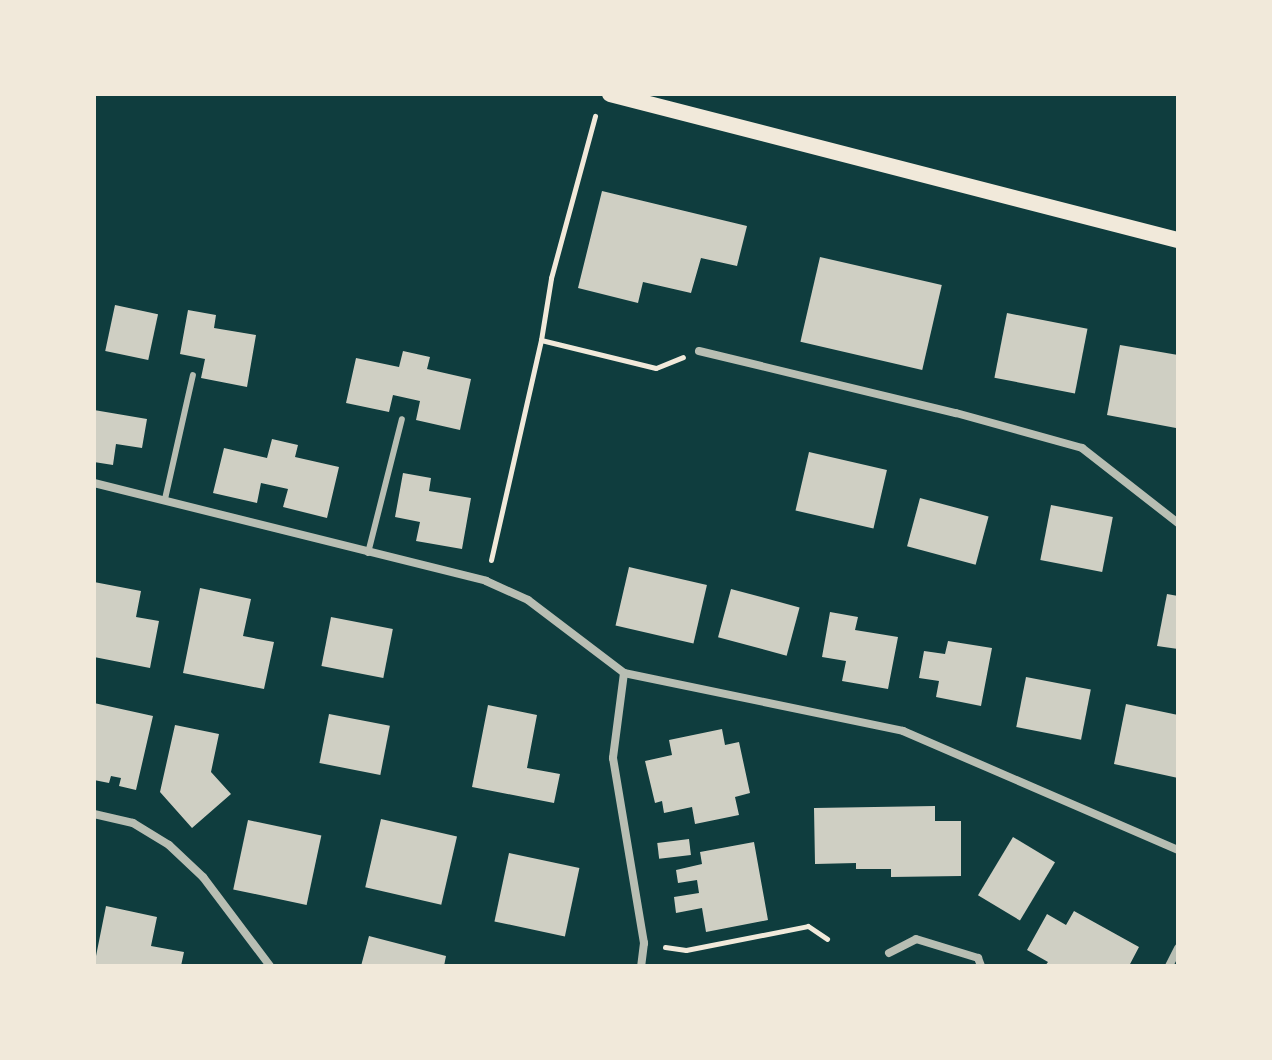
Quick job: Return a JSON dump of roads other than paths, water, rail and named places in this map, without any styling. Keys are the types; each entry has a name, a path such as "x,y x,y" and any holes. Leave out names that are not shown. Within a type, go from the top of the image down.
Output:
{"main road":[{"path":"610,94 1178,240"}],"street":[{"path":"699,351 956,413 1082,448 1178,523"},
{"path":"94,483 486,581 528,600 624,673 903,731 1178,850"},
{"path":"624,673 613,758 644,943 641,966"},
{"path":"94,814 133,823 169,845 203,877 270,966"},
{"path":"889,953 916,939 978,958 981,966"},
{"path":"1169,966 1178,948"}],"lane":[{"path":"165,499 193,375"},
{"path":"368,553 402,419"}]}
